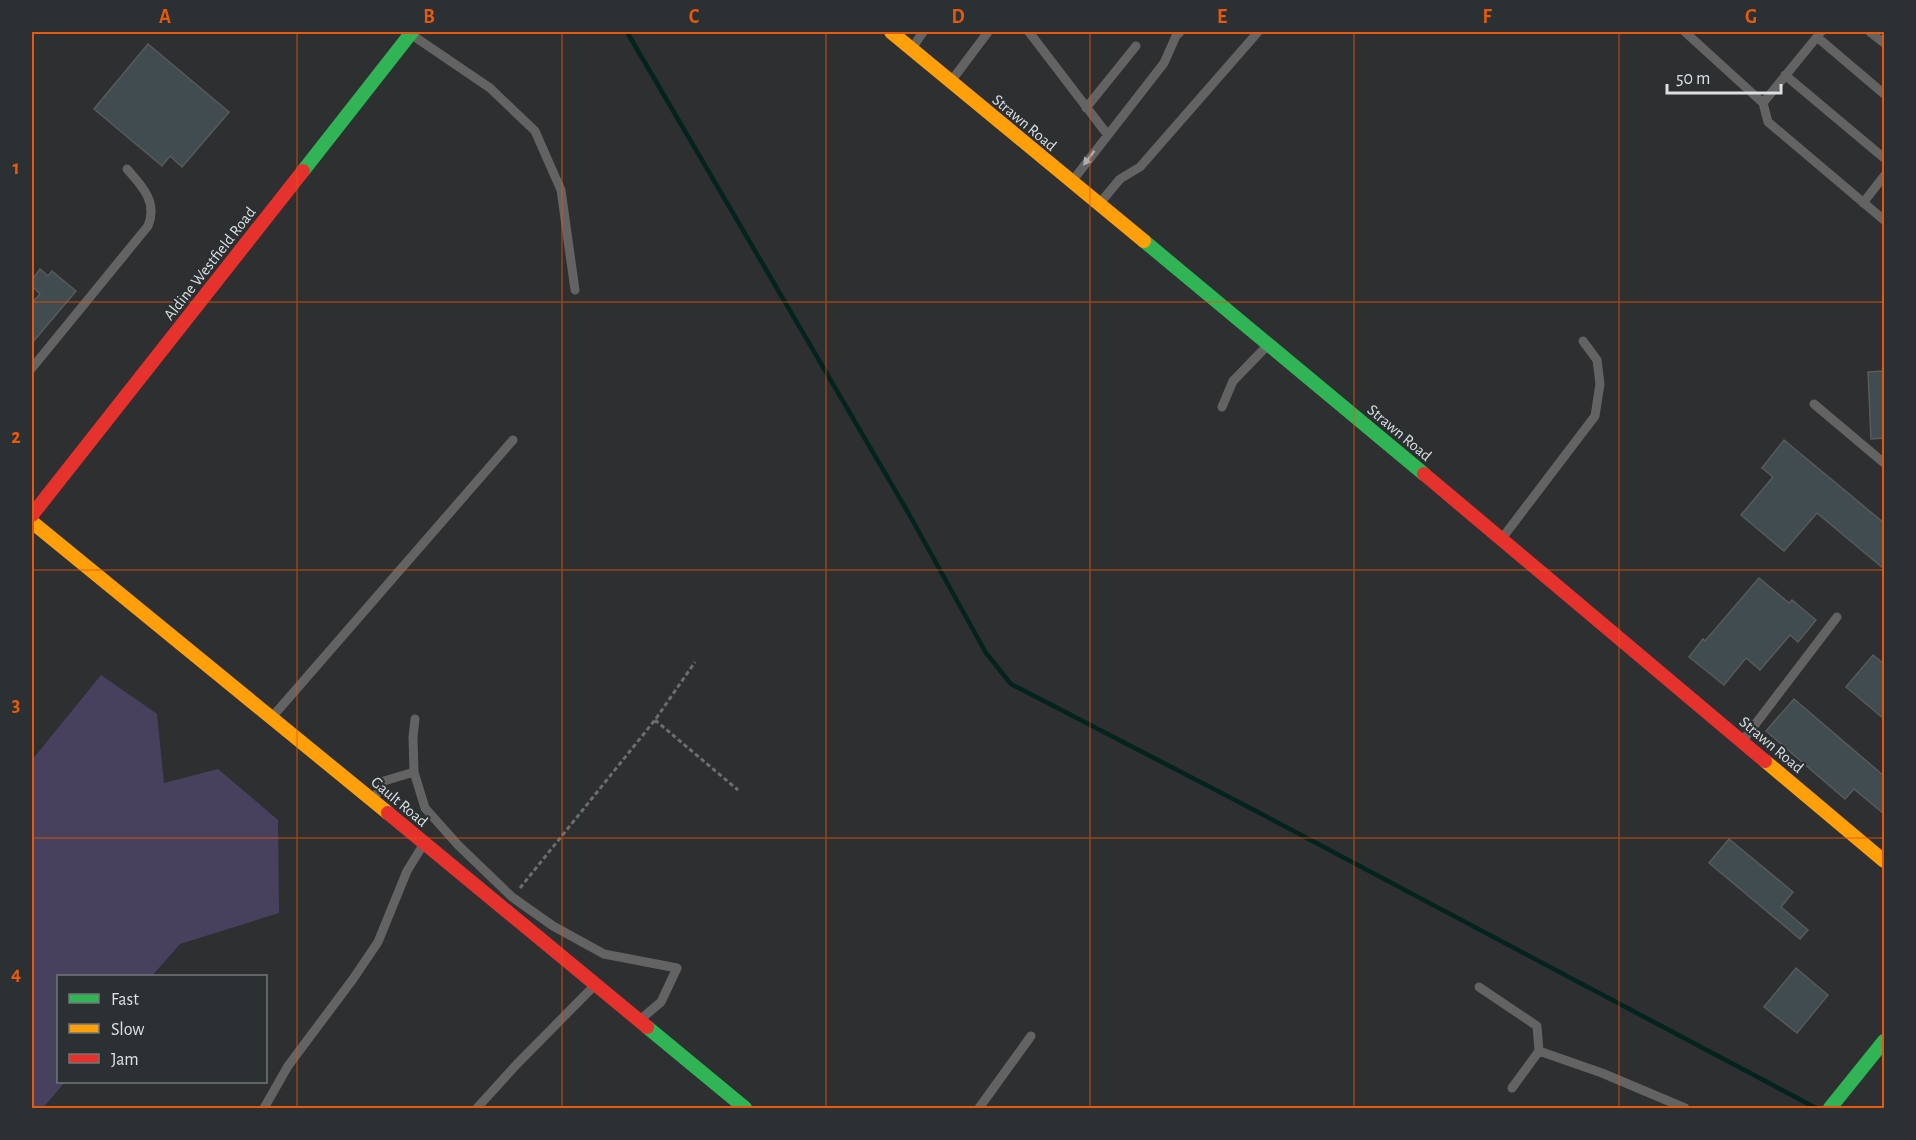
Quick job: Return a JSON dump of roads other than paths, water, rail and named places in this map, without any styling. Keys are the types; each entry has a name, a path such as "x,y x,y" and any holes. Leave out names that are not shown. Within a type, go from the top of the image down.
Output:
{"street":[{"name":"Strawn Road","path":"891,32 1502,538 1884,861"},
{"name":"Aldine Westfield Road","path":"32,515 411,33"},
{"name":"Gault Road","path":"32,522 746,1108"},
{"path":"1835,1103 1884,1041"}],"lane":[{"path":"912,49 923,32"},
{"path":"951,82 988,32"},
{"path":"1029,32 1107,134"},
{"path":"1072,182 1164,63 1180,32"},
{"path":"1099,204 1120,179 1140,167 1258,32"},
{"path":"1685,32 1696,35 1763,103 1767,122 1884,220"},
{"path":"1870,32 1884,43"},
{"path":"411,33 489,88 535,130 561,190 575,290"},
{"path":"1763,103 1819,34 1884,94"},
{"path":"1086,108 1136,46"},
{"path":"1785,75 1884,158"},
{"path":"32,368 148,226 152,218 151,202 147,193 127,169"},
{"path":"1863,202 1884,176"},
{"path":"1502,538 1595,416 1600,384 1597,360 1583,341"},
{"path":"1222,407 1233,381 1268,345"},
{"path":"1814,404 1884,463"},
{"path":"272,717 513,440"},
{"path":"1743,740 1837,617"},
{"path":"415,718 414,772 425,808 458,845 512,897 553,926 604,954 677,968 661,1002 639,1020"},
{"path":"373,800 384,782 414,772"},
{"path":"264,1108 288,1066 378,942 407,871 424,843"},
{"path":"477,1108 517,1064 596,985"},
{"path":"1479,987 1537,1026 1539,1051 1512,1088"},
{"path":"979,1108 1031,1036"},
{"path":"1539,1051 1602,1073 1685,1108"}],"waterway":[{"path":"627,32 909,514 986,653 1011,684 1237,801 1816,1108"}]}
